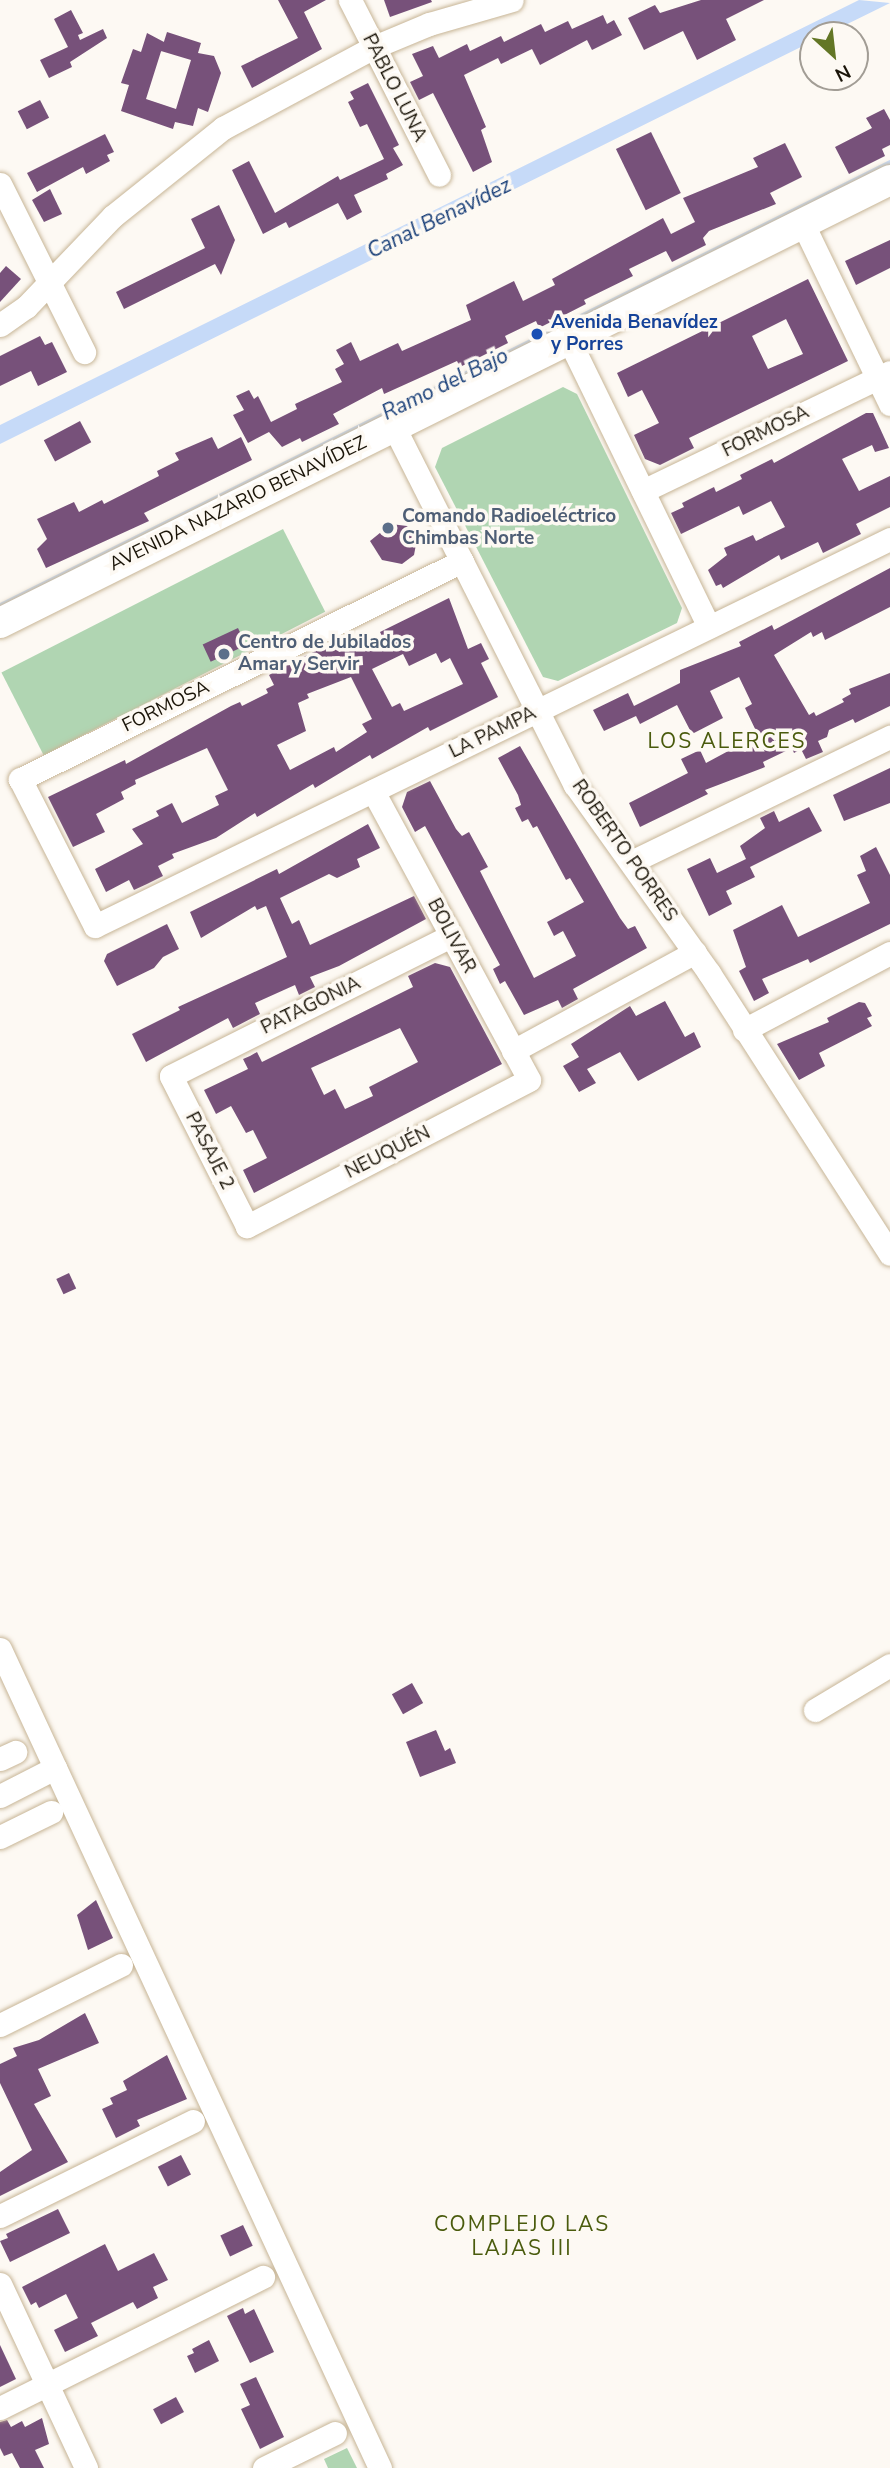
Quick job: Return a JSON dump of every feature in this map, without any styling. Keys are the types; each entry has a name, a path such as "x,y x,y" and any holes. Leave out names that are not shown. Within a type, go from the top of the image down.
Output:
{"main road":[{"name":"AVENIDA NAZARIO BENAVÍDEZ","path":"0,623 890,180"}],"street":[{"name":"PABLO LUNA","path":"350,0 439,175"},
{"path":"0,325 26,307 113,216 203,142 267,102 374,47 429,24 512,0"},
{"path":"0,184 83,352"},
{"path":"803,224 884,375 890,404"},
{"path":"569,340 709,627"},
{"name":"FORMOSA","path":"643,491 884,375"},
{"name":"ROBERTO PORRES","path":"394,427 575,785 695,952 890,1254"},
{"name":"LA PAMPA","path":"95,926 890,539"},
{"name":"FORMOSA","path":"95,926 20,779 462,561"},
{"path":"631,862 890,737"},
{"name":"BOLIVAR","path":"373,791 529,1080"},
{"name":"PATAGONIA","path":"171,1076 452,936"},
{"path":"513,1051 695,952"},
{"path":"744,1030 890,953"},
{"name":"PASAJE 2","path":"171,1076 247,1226"},
{"name":"NEUQUÉN","path":"247,1226 529,1080"},
{"path":"0,1649 380,2468"},
{"path":"815,1710 890,1665"},
{"path":"0,1796 55,1768"},
{"path":"0,1837 51,1812"},
{"path":"0,2025 121,1965"},
{"path":"0,2217 192,2121"},
{"path":"0,2408 263,2277"},
{"path":"0,2284 86,2468"},
{"path":"264,2468 335,2433"}],"green space":[{"path":"563,387 577,394 682,608 677,623 558,681 543,677 435,467 442,448"},
{"path":"283,529 325,612 44,755 1,672"},
{"path":"347,2448 357,2468 328,2468 324,2459"}],"water":[{"path":"859,0 890,3 853,21 817,21"},
{"name":"Canal Benavídez","path":"799,30 799,48 0,444 0,425"}],"building":[{"path":"278,0 326,0 304,12 322,49 252,88 241,66 298,38"},
{"path":"384,0 431,0 432,2 390,17"},
{"path":"701,0 764,0 726,19 736,40 697,60 683,31 644,50 628,18 655,5 660,13"},
{"path":"71,10 83,33 78,35 80,40 103,29 107,38 70,62 72,67 49,78 40,60 68,47 54,19"},
{"path":"603,15 607,24 614,20 622,35 592,50 587,40 540,65 532,49 501,64 498,58 464,75 486,127 481,130 492,162 473,172 433,93 419,100 410,82 423,76 412,54 433,46 439,58 467,44 470,51 501,36 504,42 541,24 545,32 568,21 572,29"},
{"path":"167,32 201,43 198,53 214,56 221,73 208,112 198,108 193,126 175,122 173,129 121,111 129,85 121,83 133,49 141,52 147,33 164,42","holes":["161,51 191,60 176,109 146,99"]},
{"path":"368,83 399,145 393,148 403,165 386,174 388,179 354,195 362,212 347,220 338,203 289,228 286,222 263,234 232,170 249,161 275,213 338,176 340,180 384,159 367,124 360,127 348,102 354,99 350,92"},
{"path":"40,100 49,118 27,129 18,111"},
{"path":"884,109 890,120 890,145 882,149 885,156 849,174 835,147 872,128 866,118"},
{"path":"651,132 681,193 646,210 616,149"},
{"path":"105,134 114,152 107,155 110,161 86,174 83,167 37,192 27,173"},
{"path":"785,143 802,177 770,193 776,204 709,231 703,238 706,245 672,262 666,251 629,269 633,276 584,300 586,304 539,328 536,321 505,336 508,343 460,367 457,361 384,394 382,388 333,414 339,424 302,442 300,438 282,447 269,432 248,443 233,415 244,410 236,396 249,390 254,399 258,396 271,422 297,409 295,404 342,382 335,369 344,364 336,350 351,342 360,361 398,343 402,351 471,320 466,305 514,281 523,301 555,285 552,279 663,218 671,234 695,222 683,198 758,167 753,158"},
{"path":"50,189 62,214 44,222 32,200"},
{"path":"219,205 235,240 221,275 215,264 124,309 116,292 205,248 191,219"},
{"path":"890,240 890,268 856,285 845,261"},
{"path":"6,266 21,279 0,302 0,273"},
{"path":"808,279 848,361 689,438 694,448 660,465 645,459 634,435 659,423 642,390 628,397 617,373","holes":["786,319 803,354 768,369 752,336"]},
{"path":"40,336 45,345 52,342 67,372 38,386 31,371 0,386 0,356"},
{"path":"866,413 873,413 889,448 875,452 872,445 842,459 859,491 890,476 890,507 856,524 861,534 823,553 818,542 781,560 779,555 723,588 721,584 716,586 708,570 727,555 724,548 753,535 756,541 785,527 771,501 743,515 739,506 681,534 671,513 684,507 682,503 714,487 716,492 742,479 740,475 772,459 774,463"},
{"path":"80,421 91,442 55,461 44,440"},
{"path":"212,437 218,449 241,437 252,460 144,513 149,521 46,568 37,549 47,539 37,519 74,502 79,512 102,500 104,504 159,476 157,471 179,460 175,453"},
{"path":"391,524 407,526 417,539 414,555 402,564 382,560 370,541"},
{"path":"890,568 890,607 825,640 822,632 813,637 811,632 774,655 809,715 814,712 816,716 844,702 842,699 851,694 849,689 890,673 890,706 855,723 853,719 829,730 827,737 818,741 823,752 806,759 801,749 794,753 792,748 763,762 765,767 705,790 708,794 640,827 629,803 688,773 681,759 700,750 706,763 758,735 745,708 752,704 739,677 710,691 723,718 692,734 677,705 640,724 636,716 604,731 593,710 628,693 634,706 680,683 680,670 741,646 739,642 772,625 774,630"},
{"path":"449,598 468,649 481,643 489,659 481,663 498,697 430,731 428,727 372,759 370,755 315,788 313,784 257,817 255,813 216,838 172,854 174,858 158,866 163,876 147,884 134,890 129,880 106,892 95,869 143,844 132,829 159,816 156,811 172,803 182,823 219,805 215,796 228,790 207,748 135,780 136,784 121,792 124,799 96,814 105,832 73,847 48,797 125,760 126,764 231,706 240,702 242,706 268,693 266,689 274,685 269,675 289,664 334,642 339,652 355,645 357,649 382,636 380,632","holes":["436,653 441,663 450,658 463,684 404,711 400,703 392,707 372,669 403,654 409,666","351,677 372,719 362,724 367,732 336,752 334,747 290,770 277,745 306,731 298,703 309,698 307,694"]},
{"path":"238,628 246,645 211,662 203,644"},
{"path":"520,746 620,918 628,929 635,926 647,948 573,989 578,999 562,1008 558,1000 524,1015 505,981 500,984 493,969 500,965 425,826 415,832 402,807 407,792 430,781 456,829 462,836 469,832 488,867 480,871 534,978 576,956 563,931 554,936 547,922 584,902 570,878 566,880 537,826 533,828 528,819 522,822 515,808 521,805 518,795 498,758"},
{"path":"890,768 890,803 844,821 833,795"},
{"path":"809,807 822,831 750,867 755,877 726,891 732,904 709,916 687,869 710,858 717,873 746,859 740,846 765,828 760,818 774,811 779,822"},
{"path":"368,824 380,848 357,859 360,867 337,878 329,874 280,898 292,924 299,920 310,945 414,896 426,919 339,966 310,977 315,987 299,995 295,985 255,1003 260,1014 233,1028 228,1018 146,1062 132,1034 180,1010 178,1007 287,957 266,906 257,910 255,906 201,938 190,912 277,869 279,874"},
{"path":"876,847 890,875 890,924 810,963 808,959 762,979 769,993 754,1001 739,971 746,967 733,930 782,905 798,937 870,903 857,875 866,871 860,856"},
{"path":"167,924 179,949 163,957 154,968 117,986 104,961 107,954"},
{"path":"435,963 450,967 502,1064 254,1193 243,1170 267,1158 253,1130 246,1133 231,1106 216,1114 204,1090 248,1069 243,1059 257,1052 262,1062 413,987 408,976","holes":["400,1028 418,1062 369,1087 373,1096 345,1109 335,1089 324,1095 311,1068"]},
{"path":"665,1001 685,1037 694,1032 701,1047 638,1081 620,1052 587,1069 596,1083 579,1092 563,1066 579,1057 571,1044 630,1006 636,1016"},
{"path":"859,1002 865,1003 872,1016 867,1018 872,1026 819,1053 825,1066 799,1080 777,1044 829,1022 827,1018"},
{"path":"69,1273 76,1288 63,1294 56,1279"},
{"path":"412,1683 423,1703 403,1714 392,1694"},
{"path":"436,1730 445,1751 450,1748 456,1763 420,1777 406,1742"},
{"path":"96,1900 113,1938 88,1950 77,1915"},
{"path":"85,2013 99,2043 38,2069 51,2096 34,2104 68,2162 0,2196 0,2172 32,2150 0,2083 0,2064 17,2056 13,2048 39,2040"},
{"path":"167,2055 187,2099 137,2120 140,2126 116,2138 102,2109 113,2104 110,2098 127,2090 123,2081"},
{"path":"181,2155 191,2175 168,2186 158,2167"},
{"path":"58,2209 70,2233 10,2262 0,2241 8,2238 6,2234"},
{"path":"243,2225 253,2246 230,2256 220,2236"},
{"path":"105,2244 118,2271 154,2253 168,2280 153,2287 158,2298 137,2309 133,2302 91,2323 98,2336 65,2352 54,2330 78,2318 66,2294 39,2308 36,2302 31,2305 22,2287"},
{"path":"243,2308 245,2314 254,2309 274,2352 250,2363 227,2316"},
{"path":"209,2340 219,2361 195,2373 187,2356 194,2353 192,2349"},
{"path":"0,2345 16,2379 0,2387"},
{"path":"256,2377 284,2437 260,2449 241,2409 250,2405 240,2384"},
{"path":"176,2397 184,2412 161,2424 153,2409"},
{"path":"42,2418 49,2444 35,2450 44,2468 20,2468 12,2453 4,2456 0,2448 0,2422 7,2420 11,2427 22,2421 25,2427"}],"waterway":[{"name":"Ramo del Bajo","path":"0,605 890,162"}],"place":[{"name":"Avenida Benavídez y Porres","path":"537,334"},
{"name":"Comando Radioeléctrico Chimbas Norte","path":"388,528"},
{"name":"Centro de Jubilados Amar y Servir","path":"224,654"}],"district":[{"name":"LOS ALERCES","path":"727,741"},
{"name":"COMPLEJO LAS LAJAS III","path":"522,2236"}]}
